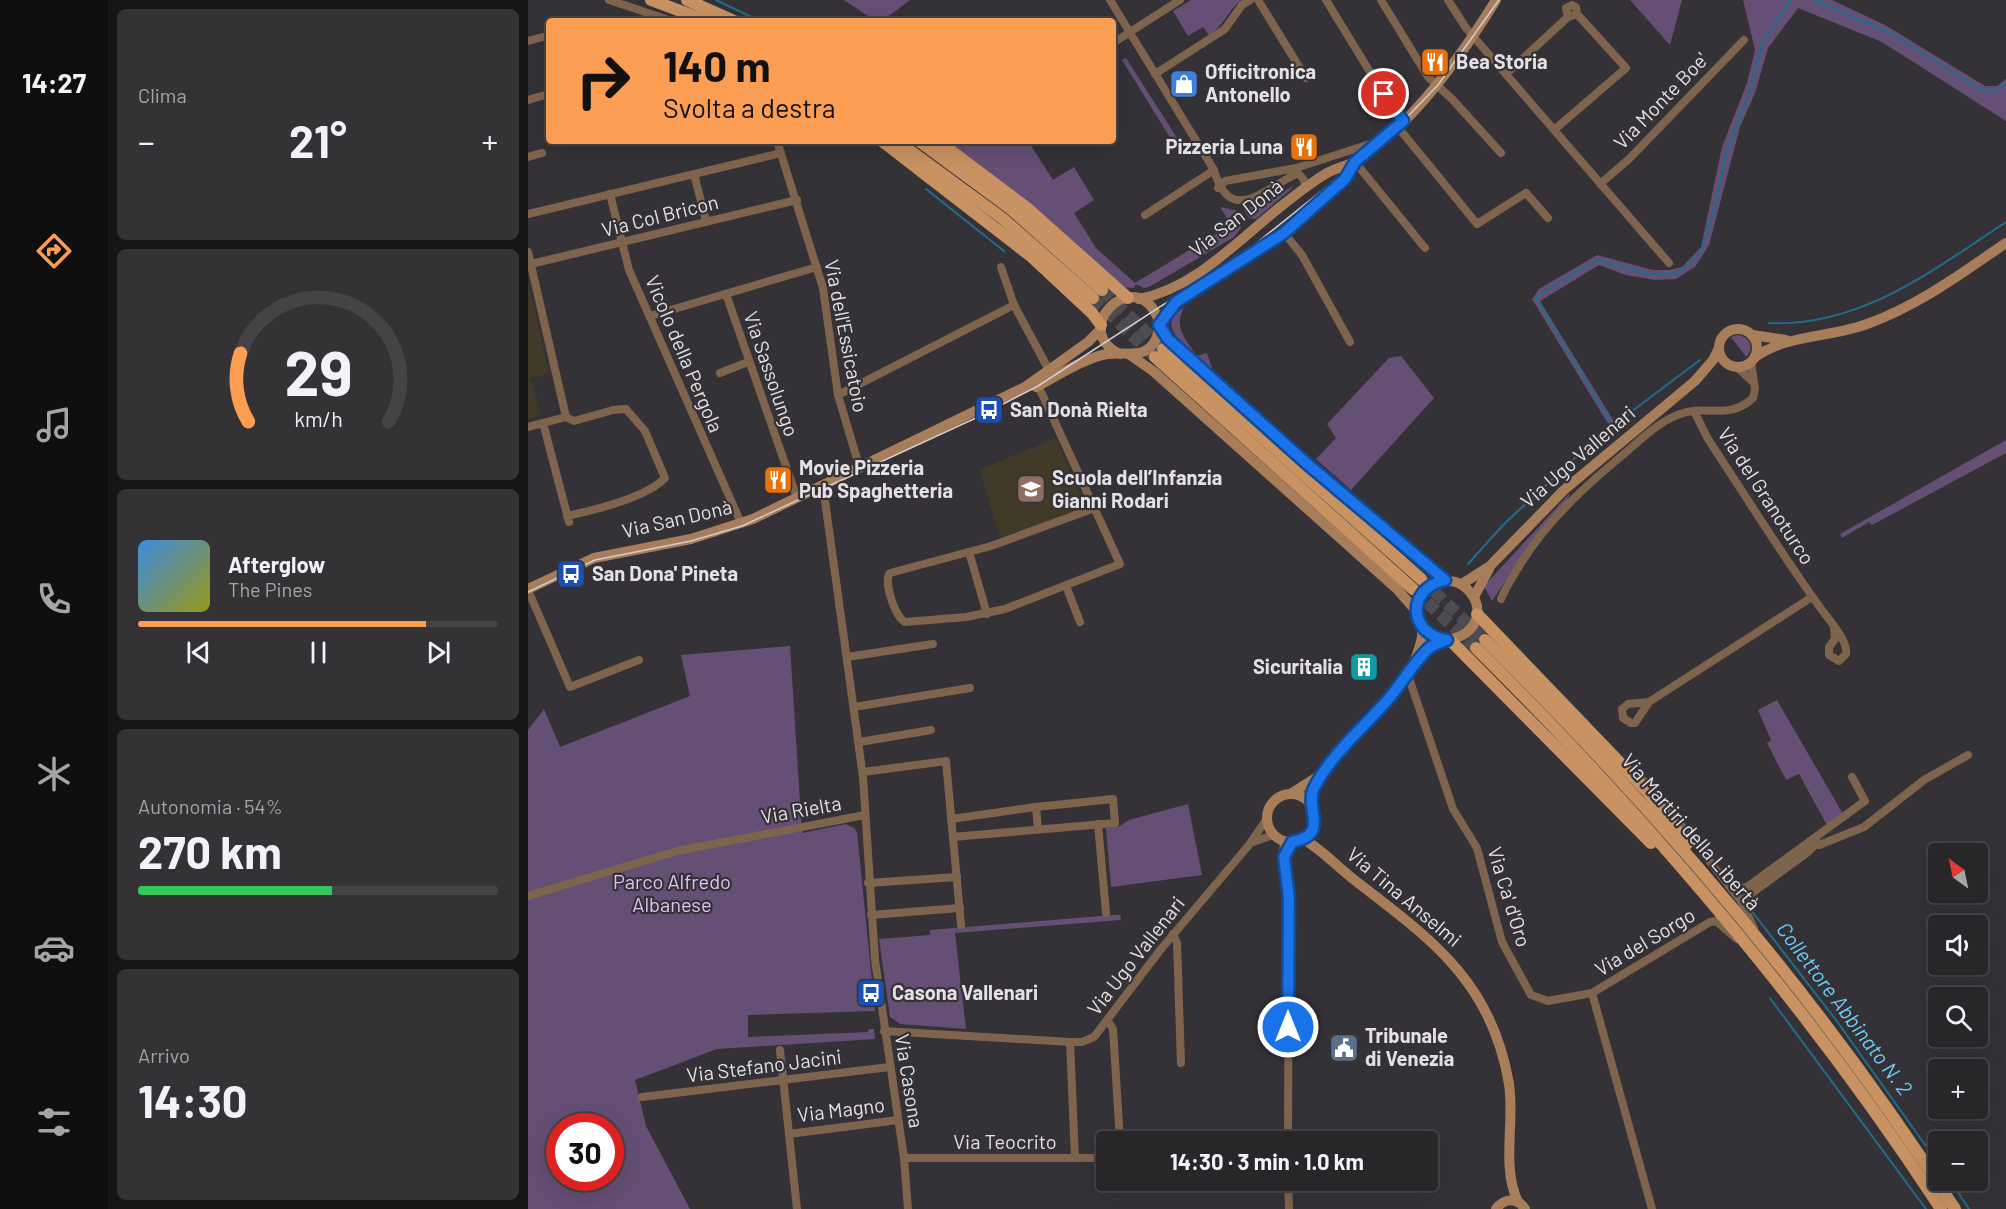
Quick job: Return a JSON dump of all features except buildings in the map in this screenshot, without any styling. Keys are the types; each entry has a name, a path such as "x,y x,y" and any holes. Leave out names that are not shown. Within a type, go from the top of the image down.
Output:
{"main road":[{"path":"651,0 699,18"},
{"path":"687,0 727,18"},
{"path":"886,144 1032,257 1089,309 1101,327"},
{"path":"901,144 1002,218 1097,294 1035,228 923,144"},
{"path":"943,144 1027,208 1133,298"},
{"path":"1159,353 1417,584"},
{"path":"1477,614 1622,764 1738,906"},
{"path":"1449,640 1480,669 1620,815 1698,887"},
{"name":"Via Martiri della Libertà","path":"1941,1209 1830,1053 1744,943 1581,754 1480,644 1601,759 1738,906 1762,945 1840,1046 1955,1209"}],"street":[{"path":"609,0 663,18"},
{"path":"1110,0 1214,170 1218,188 1229,198 1245,200 1298,173 1304,180 1305,188"},
{"path":"1116,40 1180,0"},
{"path":"1155,74 1226,30 1242,5 1250,0"},
{"path":"1258,0 1306,78"},
{"path":"1326,0 1400,123 1477,224 1526,193 1548,218"},
{"path":"1381,0 1428,77 1501,153"},
{"path":"1448,0 1473,36 1669,263"},
{"name":"Via San Donà","path":"528,590 594,558 691,539 741,524 860,469 1051,375 1101,355 1125,354 1149,348 1156,339 1159,326 1176,302 1284,233 1345,179 1355,162 1400,123 1436,84 1473,36 1496,0"},
{"path":"1506,74 1573,15 1626,68 1554,130"},
{"path":"528,41 546,36"},
{"name":"Via Monte Boe'","path":"1600,184 1629,159 1744,40"},
{"path":"528,100 546,95"},
{"path":"1218,188 1231,180 1325,159 1380,141"},
{"name":"Via dell'Essicatoio","path":"778,144 817,267 827,309 838,395 860,469"},
{"path":"528,157 543,153"},
{"path":"528,213 781,153"},
{"path":"1325,159 1338,167 1345,179"},
{"path":"1355,162 1425,248"},
{"name":"Via San Donà","path":"1051,375 1091,340 1101,327 1109,306 1133,298 1166,292 1228,252 1305,188 1338,167 1355,162"},
{"path":"1214,170 1231,180"},
{"path":"1145,215 1214,170"},
{"path":"694,174 706,221"},
{"name":"Vicolo della Pergola","path":"610,194 629,270 741,524"},
{"name":"Via Col Bricon","path":"531,264 797,200"},
{"path":"1284,233 1302,255 1350,342"},
{"name":"Via Ugo Vallenari","path":"1695,381 1718,370 1753,360 1769,348 1792,341 1845,332 1890,315 1932,292 2006,243"},
{"path":"528,252 566,417"},
{"path":"650,316 817,267"},
{"path":"1001,267 1014,305 1051,375"},
{"name":"Via Sassolungo","path":"726,294 797,498"},
{"path":"1133,298 1151,307 1159,326 1168,339 1305,462 1445,580 1462,584 1474,597 1477,614 1468,632 1429,648 1320,776 1312,792 1311,804"},
{"path":"838,395 1014,305"},
{"path":"1101,327 1107,345 1153,371 1396,589 1417,612 1422,627 1420,644 1409,673"},
{"name":"Via Ugo Vallenari","path":"1462,584 1490,566 1564,490 1695,381 1712,363 1724,336 1732,330 1743,330 1752,335 1792,341"},
{"path":"1752,335 1757,345 1753,360 1755,385"},
{"path":"1719,348 1724,360 1747,373 1755,385"},
{"path":"720,373 748,362"},
{"path":"1036,383 1095,508 1120,564 987,614 905,622 897,616 887,580 887,575 892,572 969,552 1095,508"},
{"name":"Via San Donà","path":"898,450 978,417 1036,383"},
{"name":"Via Ugo Vallenari","path":"1501,599 1504,590 1536,541 1575,495 1667,419 1683,413 1728,411 1739,408 1753,398 1755,385"},
{"path":"528,427 543,423 566,417 574,421 613,410 626,409 645,431 665,478 658,485 568,519 543,423"},
{"name":"Via del Granoturco","path":"1695,413 1708,439 1834,627"},
{"name":"Via Rielta","path":"528,896 677,851 865,815 863,772 823,486"},
{"path":"969,552 987,614"},
{"name":"Via Ugo Vallenari","path":"1474,597 1490,566"},
{"path":"1417,612 1421,594 1428,587 1445,580"},
{"path":"1066,586 1080,622"},
{"path":"528,590 570,687 639,660"},
{"path":"1648,702 1812,597"},
{"path":"1422,627 1429,634 1449,640"},
{"path":"847,657 933,644"},
{"name":"Via Ca' d'Oro","path":"1409,673 1453,809 1478,848 1498,932 1519,977 1531,995 1541,1000 1592,993"},
{"path":"854,706 970,688"},
{"path":"859,742 931,730"},
{"path":"1816,841 1820,845 1864,827 1924,780 1968,755"},
{"path":"863,772 946,761 961,925"},
{"path":"1622,764 1651,787 1728,885 1738,906 1865,801 1852,777"},
{"path":"1292,793 1320,776"},
{"path":"1292,793 1300,794 1311,804 1314,810 1314,825 1303,839 1288,842 1273,835 1266,820 1272,802 1284,794 1292,793"},
{"path":"951,819 1113,799 1115,822 953,837"},
{"path":"1036,807 1038,830"},
{"name":"Via Casona","path":"865,815 871,915 908,1209"},
{"name":"Via Ugo Vallenari","path":"884,1031 1070,1042 1082,1042 1094,1036 1108,1021 1173,934 1249,845 1266,820"},
{"path":"1098,824 1106,914"},
{"name":"Via Tina Anselmi","path":"1314,825 1326,854"},
{"name":"Via Ugo Vallenari","path":"1249,845 1262,837 1273,835"},
{"name":"Via Tina Anselmi","path":"1303,839 1326,854 1338,867 1422,932 1458,968 1476,994 1494,1030 1509,1083 1510,1172"},
{"path":"1728,885 1738,889 1747,887 1816,841"},
{"path":"1288,842 1284,857 1289,898 1288,1131"},
{"path":"868,883 957,877"},
{"path":"871,915 960,908"},
{"name":"Via del Sorgo","path":"1592,993 1716,921 1726,932 1744,943"},
{"path":"1173,934 1178,953 1181,1063"},
{"path":"1592,993 1652,1209"},
{"path":"1108,1021 1113,1029 1119,1131"},
{"path":"1070,1042 1075,1158"},
{"path":"780,1050 797,1209"},
{"name":"Via Stefano Jacini","path":"642,1097 889,1067"},
{"name":"Via Magno","path":"789,1134 898,1120"},
{"name":"Via Teocrito","path":"903,1158 1096,1158"},
{"path":"1510,1172 1521,1205 1499,1205 1510,1172"},
{"path":"1288,1191 1289,1209"}],"shaded area":[{"path":"528,280 549,374 530,378 541,416 528,419"},
{"name":"Scuola dell’Infanzia Gianni Rodari","path":"1056,438 1086,508 1001,539 979,470"}],"green space":[{"path":"844,0 910,0 885,18 872,18"},
{"path":"1191,0 1242,0 1220,26 1209,35 1203,27 1188,36 1173,11"},
{"path":"1630,0 1682,0 1670,45"},
{"path":"1743,0 1832,0 1885,25 1985,86 1997,86 2006,79 2006,121 1882,42 1798,8 1768,48 1755,93 1740,127 1709,245 1695,267 1676,279 1655,280 1626,275 1599,265 1540,301 1618,428 1613,432 1532,299 1539,289 1597,255 1653,270 1669,270 1682,267 1701,247 1722,147 1747,83 1755,50"},
{"path":"1126,58 1179,141 1174,144 1122,60"},
{"path":"949,144 986,144 986,146 1030,144 1053,180 1074,167 1094,200 1074,213 1096,248 1135,283 1231,225 1220,207 1239,211 1241,228 1234,237 1149,287 1144,288 1136,284 1134,288 1122,287"},
{"path":"1296,185 1256,219 1249,218 1244,210"},
{"path":"1184,307 1180,327 1197,356 1176,336 1171,326 1173,316"},
{"path":"1737,335 1750,343 1749,354 1746,357 1731,337"},
{"path":"1207,353 1213,371 1197,356"},
{"path":"1401,356 1434,398 1351,490 1316,459 1336,438 1327,424 1389,358"},
{"path":"2006,440 2006,453 1872,525 1869,522 1842,538 1840,534"},
{"path":"1570,493 1565,505 1534,539 1492,601 1484,586"},
{"name":"Parco Alfredo Albanese","path":"790,646 802,833 846,824 857,832 875,1011 748,1015 748,1037 868,1032 869,1029 874,1029 875,1039 717,1049 635,1080 646,1126 690,1209 528,1209 528,730 544,709 560,747 690,696 681,655"},
{"path":"1777,700 1843,814 1828,827 1799,774 1786,780 1767,743 1771,740 1758,710"},
{"path":"1188,804 1202,875 1111,887 1106,828 1120,826 1129,820"},
{"path":"1120,915 1121,920 955,933 966,1029 900,1024 890,1017 879,939 930,935 930,930"}],"waterway":[{"name":"Collettore Abbinato N. 2","path":"716,0 754,18"},
{"path":"1612,424 1536,298 1596,260 1654,275 1671,274 1683,270 1700,253 1713,214 1727,151 1750,91 1763,41 1791,0"},
{"path":"1814,0 1890,33 1983,91 1994,92 2006,83"},
{"path":"926,189 1004,251"},
{"path":"1769,323 1803,322 1835,316 1865,305 1923,276 2006,222"},
{"path":"1599,436 1700,360"},
{"path":"1468,564 1503,525 1589,445"},
{"name":"Collettore Abbinato N. 2","path":"1747,905 1836,1020 1928,1149"},
{"path":"1770,998 1926,1209"},
{"name":"Collettore Abbinato N. 2","path":"1957,1191 1969,1209"}],"tunnel":[{"path":"1102,290 1163,348"},
{"path":"1093,298 1155,357"},
{"path":"1421,579 1485,640"},
{"path":"1414,590 1476,648"}],"tram line":[{"path":"528,592 595,560 691,541 742,526 978,417 1038,386 1249,249 1385,140 1438,85 1499,0"}],"place":[{"name":"Bea Storia","path":"1435,62"},
{"name":"Officitronica Antonello","path":"1184,84"},
{"name":"Pizzeria Luna","path":"1304,147"},
{"name":"San Donà Rielta","path":"989,410"},
{"name":"Movie Pizzeria Pub Spaghetteria","path":"778,480"},
{"name":"Scuola dell’Infanzia Gianni Rodari","path":"1031,489"},
{"name":"San Dona' Pineta","path":"571,574"},
{"name":"Sicuritalia","path":"1364,667"},
{"name":"Casona Vallenari","path":"871,993"},
{"name":"Tribunale di Venezia","path":"1344,1048"}],"route":[{"path":"1288,1027 1289,898 1284,857 1292,842 1303,839 1312,831 1315,818 1311,804 1312,792 1320,776 1385,703 1426,650 1447,640 1437,639 1429,634 1418,620 1417,612 1421,594 1436,582 1445,580 1436,576 1305,462 1168,339 1159,325 1169,308 1176,302 1284,233 1345,179 1355,162 1403,121 1395,113 1384,94"}]}
